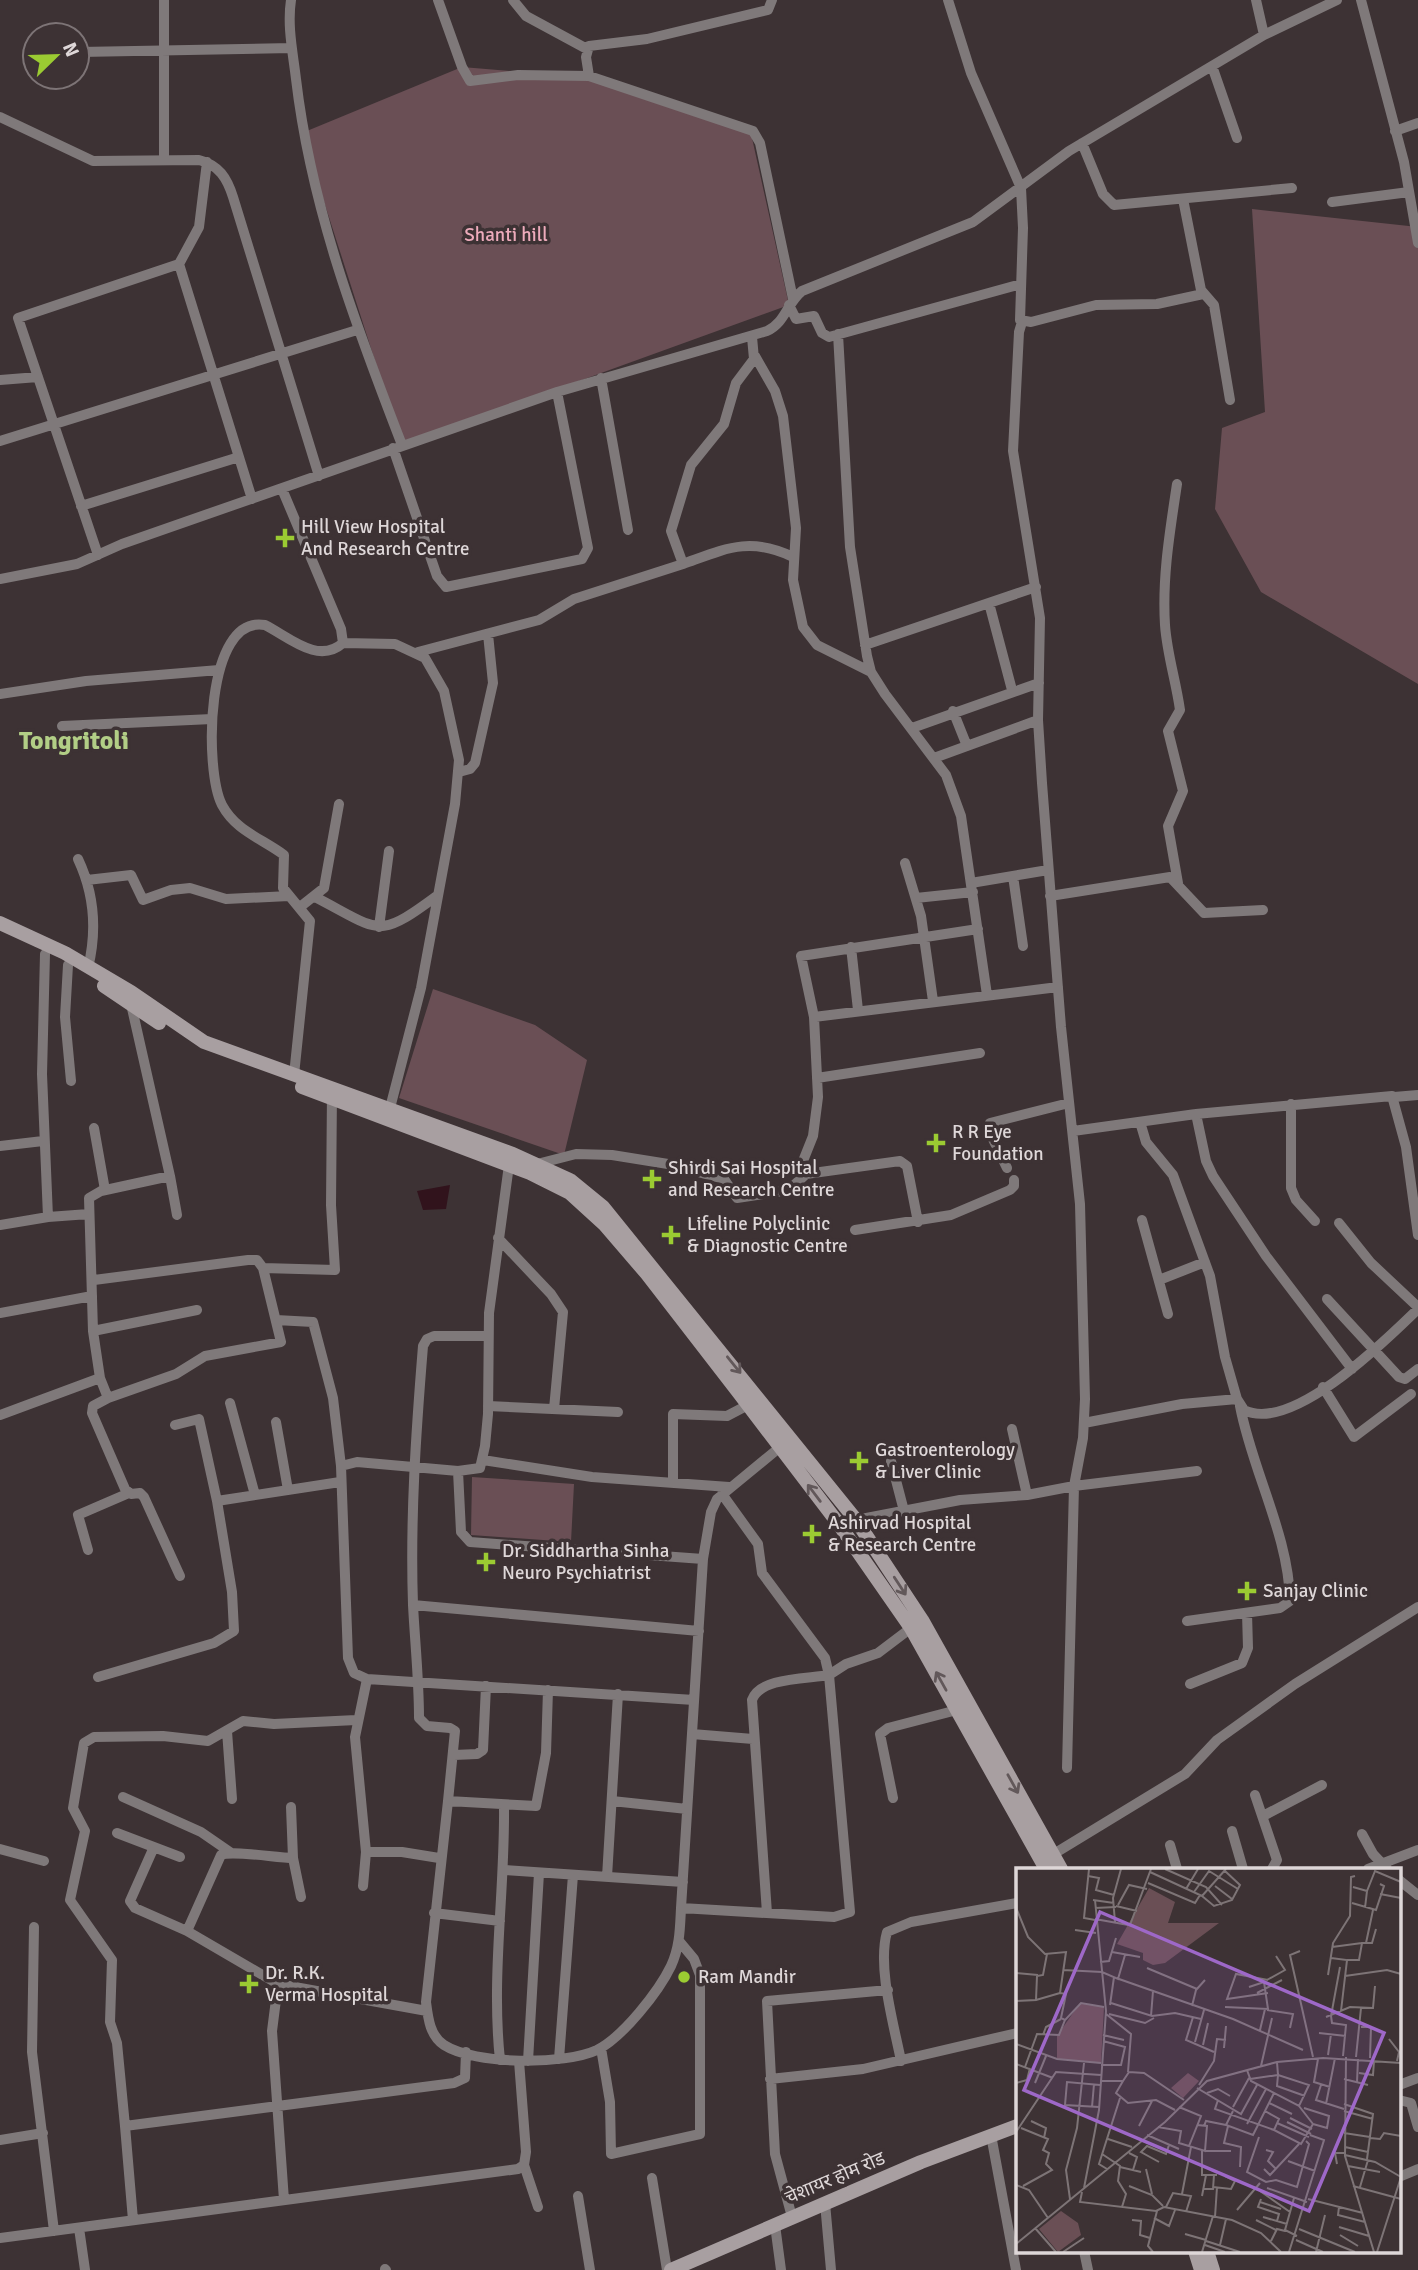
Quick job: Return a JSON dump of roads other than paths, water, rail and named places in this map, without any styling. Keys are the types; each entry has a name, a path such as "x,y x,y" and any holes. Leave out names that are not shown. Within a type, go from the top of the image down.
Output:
{"main road":[{"path":"0,923 50,945 131,992 204,1042 295,1075 332,1094 390,1108 537,1164 578,1185 603,1207 746,1395"},
{"path":"0,933 68,965 192,1045 332,1094 509,1165 570,1193 589,1209 647,1274 785,1442 856,1520 934,1640 1059,1868"},
{"path":"785,1442 911,1628 1045,1868"},
{"name":"चेशायर होम रोड","path":"669,2270 825,2203 1016,2126"},
{"path":"1195,2252 1201,2270"},
{"path":"1207,2252 1213,2270"}],"street":[{"path":"164,0 164,160"},
{"path":"291,0 292,48 302,133 316,195 437,576 446,587 582,559 588,548 557,392"},
{"path":"438,0 462,67 470,81 518,75 589,76 750,129 756,134 796,319 814,316 825,336 1021,284"},
{"path":"513,0 526,16 587,49"},
{"path":"587,49 594,44 639,41 744,17 768,10 772,0"},
{"path":"948,0 971,73 1021,188 1022,322 1019,332 1013,451 1041,627 1038,720 1048,870 1080,1204 1084,1423 1074,1486 1067,1768"},
{"path":"1256,0 1264,35"},
{"path":"0,579 77,564 251,499 557,392 752,337 776,327 791,302 810,287 973,222 1082,143 1264,35 1337,0"},
{"path":"1361,0 1395,131 1418,243"},
{"path":"91,52 292,48"},
{"path":"587,49 589,76"},
{"path":"1212,66 1237,138"},
{"path":"0,117 93,161 207,162 222,173 228,183 319,476"},
{"path":"1395,131 1418,123"},
{"path":"1082,143 1110,203 1120,205 1292,188"},
{"path":"98,555 18,318 179,264 199,228 207,162"},
{"path":"1332,202 1409,192"},
{"path":"1183,199 1203,294 1214,305 1230,400"},
{"path":"179,264 251,499"},
{"path":"1022,322 1096,305 1157,304 1203,294"},
{"path":"0,441 357,330"},
{"path":"838,334 850,547 871,672 934,758 950,784 958,806 987,995"},
{"path":"752,337 755,356 775,391 783,416 796,528 793,557 796,599 807,633 824,650 871,672"},
{"path":"683,564 671,531 691,465 724,424 736,383 755,356"},
{"path":"0,380 38,377"},
{"path":"601,378 628,530"},
{"path":"81,506 239,457"},
{"path":"1177,484 1166,564 1164,606 1168,656 1180,710 1168,731 1183,792 1168,827 1178,883"},
{"path":"282,489 343,635 343,643"},
{"path":"295,1075 310,921 282,884 284,855 242,829 220,801 214,779 212,719 219,670 233,641 242,630 257,624 318,652 332,650 343,643 380,642 418,652 540,621 574,599 683,564 723,547 778,550 793,557"},
{"path":"865,645 1036,587"},
{"path":"989,603 1012,690"},
{"path":"459,772 470,769 475,763 494,683 488,634"},
{"path":"390,1108 421,988 459,772 457,748 444,691 432,666 418,652"},
{"path":"0,694 86,681 219,670"},
{"path":"912,729 953,711 1039,683"},
{"path":"953,711 967,746"},
{"path":"62,726 212,719"},
{"path":"934,758 1038,720"},
{"path":"300,907 324,888 339,804"},
{"path":"379,928 389,851"},
{"path":"78,859 88,880 94,938 88,968"},
{"path":"905,863 925,937 933,1001"},
{"path":"916,898 1048,870"},
{"path":"88,880 131,874 143,900 171,890 190,888 226,899 289,896"},
{"path":"1013,876 1023,946"},
{"path":"1050,896 1167,877 1178,883 1197,909 1204,913 1263,910"},
{"path":"315,897 379,928 398,923 438,895"},
{"path":"801,1177 800,1168 811,1145 816,1122 817,1078 814,1017 801,956 978,929"},
{"path":"851,947 858,1010"},
{"path":"46,954 42,1008 48,1217"},
{"path":"68,965 65,1017 71,1082"},
{"path":"814,1017 1058,988"},
{"path":"131,1004 177,1215"},
{"path":"817,1078 980,1053"},
{"path":"263,1268 335,1270 331,1205 332,1094"},
{"path":"1073,1130 1291,1104 1386,1095 1418,1095"},
{"path":"1394,1097 1406,1147 1418,1235"},
{"path":"1007,1168 990,1133 990,1123 1069,1103"},
{"path":"1291,1104 1291,1188 1296,1200 1315,1221"},
{"path":"1196,1114 1206,1161 1213,1177 1266,1256 1352,1369"},
{"path":"1140,1122 1146,1142 1174,1175 1205,1262 1217,1304 1225,1357 1246,1435 1272,1511 1290,1598 1284,1607 1187,1621"},
{"path":"94,1129 105,1190"},
{"path":"0,1146 44,1141"},
{"path":"537,1164 576,1154 641,1160 724,1179 737,1198 789,1190 801,1177 902,1161 908,1169 918,1222"},
{"path":"341,1466 357,1462 458,1471 477,1470 483,1460 488,1406 488,1336 509,1165"},
{"path":"108,1398 100,1378 93,1331 94,1280 89,1198 105,1190 170,1176"},
{"path":"855,1230 918,1222 972,1207 1010,1190 1014,1180"},
{"path":"0,1225 89,1214"},
{"path":"1142,1220 1168,1314"},
{"path":"1084,1423 1182,1404 1239,1403 1248,1413 1278,1412 1324,1387 1374,1352 1418,1308 1383,1275 1339,1223"},
{"path":"498,1238 551,1294 563,1312 554,1409"},
{"path":"94,1280 257,1261 263,1268 281,1342 205,1356 176,1374 93,1406 92,1413 129,1493"},
{"path":"1158,1280 1205,1262"},
{"path":"0,1313 92,1296"},
{"path":"1327,1298 1399,1377 1405,1379 1418,1369"},
{"path":"93,1331 197,1310"},
{"path":"276,1320 313,1322 333,1398 338,1459 341,1466 349,1664 354,1673 367,1679 694,1700"},
{"path":"488,1336 434,1336 424,1342 413,1466 414,1605 420,1720 427,1726 455,1730 454,1755 439,1858 427,2011 430,2027 443,2045 500,2060 523,2061 559,2059 601,2048 630,2022 671,1965 679,1941 703,1559 711,1512 725,1491 785,1442"},
{"path":"0,1415 100,1378"},
{"path":"1324,1387 1354,1437 1410,1394"},
{"path":"673,1483 673,1414 727,1416 746,1395"},
{"path":"230,1403 255,1495"},
{"path":"488,1406 618,1412"},
{"path":"98,1677 226,1639 234,1632 232,1592 200,1419 175,1426"},
{"path":"276,1422 288,1490"},
{"path":"1012,1429 1027,1495"},
{"path":"483,1460 592,1477 673,1483 725,1491 758,1544 762,1573 825,1658 829,1675 852,1908 844,1916 834,1917 681,1908"},
{"path":"891,1461 904,1511"},
{"path":"458,1471 461,1532 470,1542 703,1559"},
{"path":"842,1529 856,1520 960,1500 1027,1495 1074,1486 1197,1471"},
{"path":"217,1501 340,1482"},
{"path":"88,1550 78,1515 129,1493 143,1494 180,1576"},
{"path":"414,1605 699,1630"},
{"path":"1052,1855 1185,1774 1217,1740 1295,1684 1418,1607"},
{"path":"1190,1684 1237,1666 1245,1659 1247,1613"},
{"path":"767,1913 752,1700 760,1688 829,1675 846,1664 889,1647 911,1628"},
{"path":"363,1886 366,1852 355,1762 356,1720 367,1679"},
{"path":"454,1755 477,1754 483,1750 486,1686"},
{"path":"448,1801 504,1807 537,1806 546,1753 548,1690"},
{"path":"607,1877 618,1694"},
{"path":"893,1798 880,1734 888,1728 957,1710"},
{"path":"133,2220 117,2039 110,2022 112,1960 70,1900 85,1831 73,1808 82,1748 86,1740 94,1737 163,1736 208,1741 243,1721 274,1724 356,1720"},
{"path":"228,1731 232,1799"},
{"path":"692,1734 753,1740"},
{"path":"1263,1816 1322,1785"},
{"path":"1255,1795 1277,1860 1273,1868"},
{"path":"122,1797 201,1832 230,1852 261,1858 293,1858"},
{"path":"612,1801 687,1809"},
{"path":"291,1807 293,1858 300,1897"},
{"path":"500,2060 500,1921 505,1870 504,1807"},
{"path":"1232,1830 1243,1868"},
{"path":"117,1833 180,1857"},
{"path":"1362,1834 1384,1866 1418,1850"},
{"path":"1170,1845 1177,1868"},
{"path":"154,1847 131,1903 187,1931 278,1984 427,2011"},
{"path":"0,1849 44,1861"},
{"path":"187,1931 219,1858 230,1852"},
{"path":"366,1852 401,1852 439,1858"},
{"path":"505,1870 682,1882"},
{"path":"538,1873 523,2061 526,2152 524,2165 538,2207"},
{"path":"559,2059 573,1875"},
{"path":"1400,1881 1418,1895"},
{"path":"901,2061 888,1990 884,1942 887,1933 894,1927 1016,1903"},
{"path":"434,1913 500,1921"},
{"path":"34,1927 32,2052 54,2231"},
{"path":"601,2048 610,2102 611,2154 700,2134 699,1975 694,1959 679,1941"},
{"path":"278,1984 272,2031 284,2200"},
{"path":"792,2217 777,2168 767,2001 888,1990"},
{"path":"770,2078 833,2074 1016,2033"},
{"path":"125,2126 459,2082 465,2078 466,2052"},
{"path":"1400,2085 1418,2078"},
{"path":"1400,2100 1410,2103 1418,2127"},
{"path":"0,2140 43,2133"},
{"path":"991,2135 1012,2225 1016,2270"},
{"path":"0,2238 508,2171 524,2165"},
{"path":"1400,2177 1418,2169"},
{"path":"652,2179 669,2270"},
{"path":"578,2196 590,2270"},
{"path":"825,2203 831,2270"},
{"path":"775,2225 781,2270"},
{"path":"79,2228 85,2270"},
{"path":"1084,2252 1088,2270"}],"place":[{"name":"Hill View Hospital And Research Centre","path":"285,538"},
{"name":"R R Eye Foundation","path":"936,1143"},
{"name":"Shirdi Sai Hospital and Research Centre","path":"652,1179"},
{"name":"Lifeline Polyclinic & Diagnostic Centre","path":"671,1235"},
{"name":"Gastroenterology & Liver Clinic","path":"859,1461"},
{"name":"Ashirvad Hospital & Research Centre","path":"812,1534"},
{"name":"Dr. Siddhartha Sinha Neuro Psychiatrist","path":"486,1562"},
{"name":"Sanjay Clinic","path":"1247,1591"},
{"name":"Ram Mandir","path":"684,1977"},
{"name":"Dr. R.K. Verma Hospital","path":"249,1984"}],"district":[{"name":"Tongritoli","path":"74,741"}],"park label":[{"name":"Shanti hill","path":"506,235"}]}
